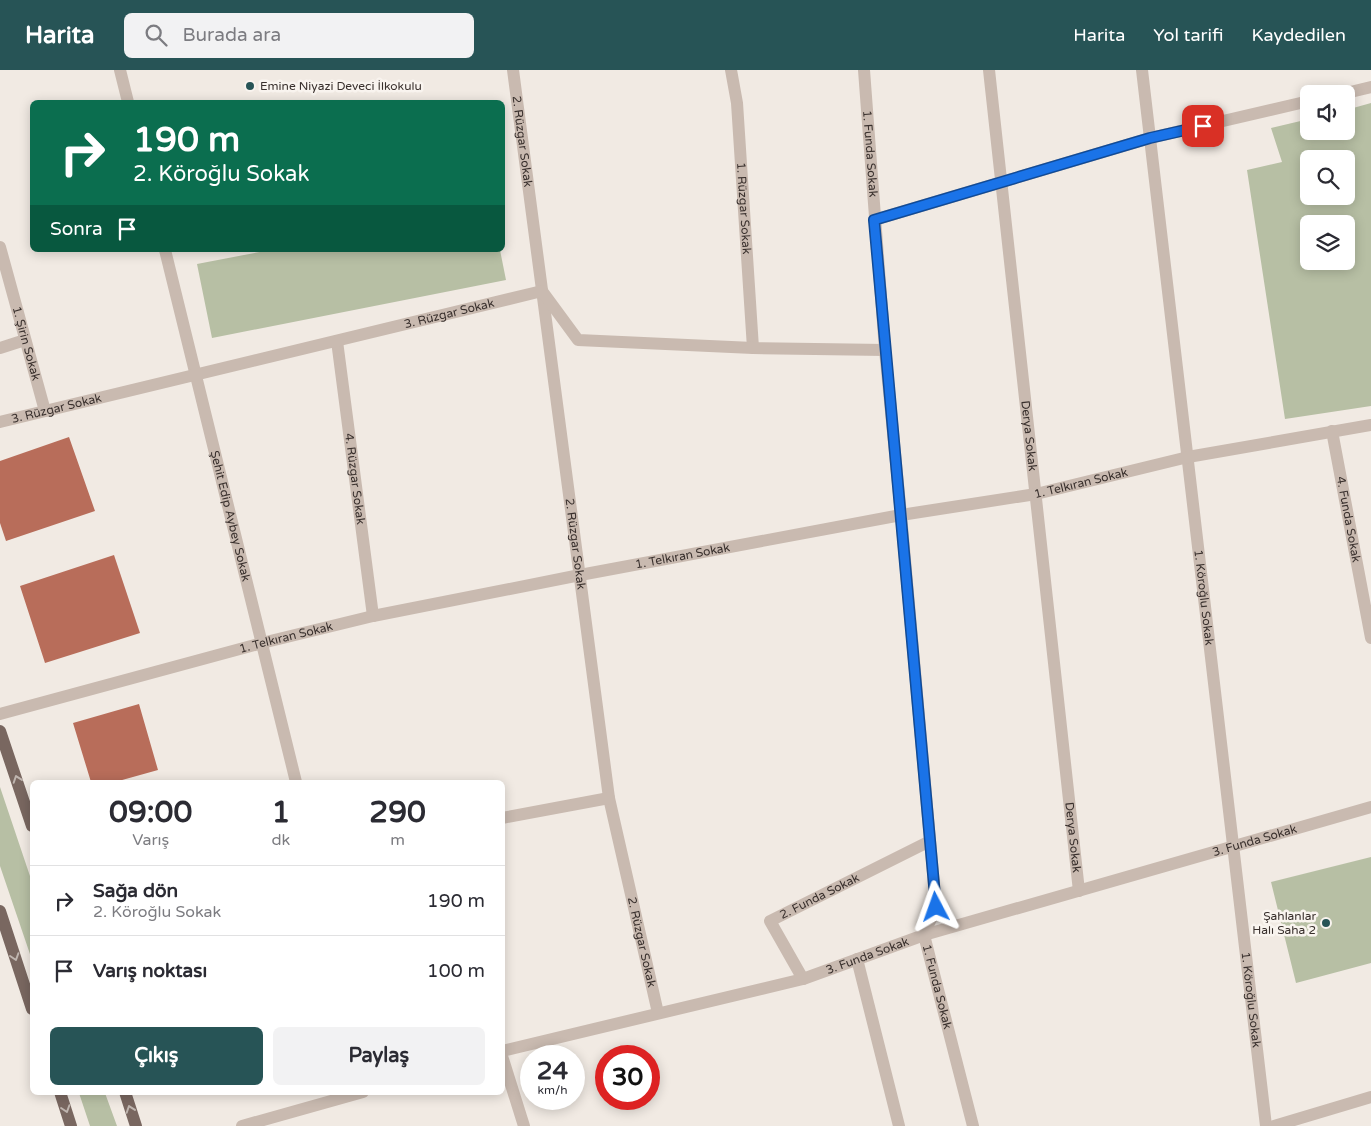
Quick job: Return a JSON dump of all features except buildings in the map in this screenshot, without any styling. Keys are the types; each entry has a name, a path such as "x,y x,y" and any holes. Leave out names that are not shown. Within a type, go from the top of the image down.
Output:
{"main road":[{"path":"0,731 4,753 30,821"},
{"path":"0,911 30,1003"},
{"path":"61,1095 71,1126"},
{"path":"126,1095 136,1126"}],"street":[{"path":"120,70 128,100"},
{"name":"2. Rüzgar Sokak","path":"513,70 609,798 658,1013"},
{"name":"1. Rüzgar Sokak","path":"731,70 737,103 753,348"},
{"name":"1. Funda Sokak","path":"864,70 885,350 936,907 924,935 973,1126"},
{"name":"Derya Sokak","path":"989,70 1079,891"},
{"name":"1. Köroğlu Sokak","path":"1142,70 1266,1126"},
{"path":"1355,91 1371,87"},
{"path":"874,220 1150,138 1300,103"},
{"name":"1. Şirin Sokak","path":"0,247 45,412"},
{"name":"Şehit Edip Aybey Sokak","path":"165,252 296,780"},
{"path":"542,291 578,340 753,348 885,350"},
{"name":"3. Rüzgar Sokak","path":"0,422 542,291"},
{"path":"0,348 26,340"},
{"name":"4. Rüzgar Sokak","path":"337,341 373,616"},
{"name":"1. Telkıran Sokak","path":"0,714 262,643 373,616 901,515 1036,494 1188,456 1371,425"},
{"name":"4. Funda Sokak","path":"1332,431 1371,638"},
{"path":"505,817 609,798"},
{"name":"3. Funda Sokak","path":"505,1050 803,979 924,935 1371,807"},
{"name":"2. Funda Sokak","path":"803,979 770,921 930,841"},
{"path":"857,960 899,1126"},
{"path":"505,1066 524,1126"},
{"path":"242,1126 352,1095"},
{"path":"1274,1126 1371,1097"}],"green space":[{"path":"1371,103 1371,406 1285,419 1247,170 1282,162 1271,128 1300,121 1300,140 1355,140 1355,107"},
{"path":"260,252 500,252 506,280 212,338 197,264"},
{"path":"0,787 30,876 30,954 0,866"},
{"name":"Şahlanlar Halı Saha 2","path":"1371,857 1371,963 1296,983 1271,882"},
{"path":"80,1095 106,1095 117,1126 90,1126"}],"place":[{"name":"Emine Niyazi Deveci İlkokulu","path":"250,86"},
{"name":"Şahlanlar Halı Saha 2","path":"1326,923"}],"route":[{"path":"936,907 874,220 1150,138 1203,126"}]}
